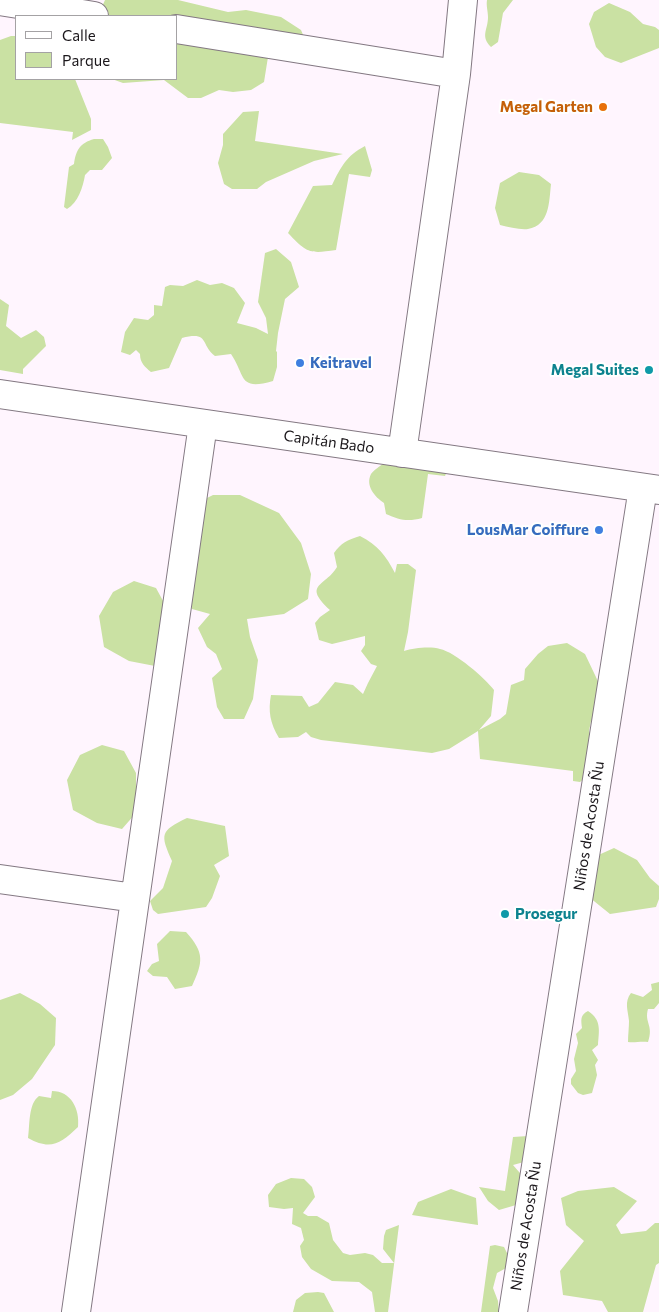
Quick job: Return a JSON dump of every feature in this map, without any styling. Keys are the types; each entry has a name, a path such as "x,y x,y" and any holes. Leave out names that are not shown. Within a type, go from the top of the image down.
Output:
{"street":[{"path":"402,453 456,74 463,0"},
{"path":"0,1 88,15"},
{"path":"178,29 456,74"},
{"name":"Capitán Bado","path":"0,394 651,489"},
{"path":"76,1312 203,424"},
{"name":"Niños de Acosta Ñu","path":"512,1312 651,489"},
{"path":"0,879 135,898"}],"green space":[{"path":"105,0 178,0 228,12 246,10 281,17 301,30 309,49 268,57 264,82 251,90 233,92 219,90 201,98 188,98 164,80 178,80 178,15 98,15"},
{"path":"487,0 513,0 503,13 498,42 491,47 485,36 488,17"},
{"path":"609,3 630,12 643,24 659,30 659,48 621,63 605,57 596,47 589,24 594,12"},
{"path":"15,36 15,80 75,80 91,119 91,130 72,140 73,132 0,123 0,40"},
{"path":"115,80 164,80 123,83"},
{"path":"259,111 255,141 343,154 314,161 266,182 257,189 232,189 224,184 218,163 223,145 223,134 243,112"},
{"path":"94,139 103,139 112,158 102,170 90,170 85,175 77,199 67,209 64,207 69,167 74,164 76,155 82,145"},
{"path":"365,146 372,170 370,177 349,174 336,250 314,252 304,248 288,233 313,186 332,185 345,162"},
{"path":"519,172 539,175 551,184 549,205 544,218 541,223 528,229 500,225 495,208 500,183"},
{"path":"276,249 291,262 299,287 285,299 278,333 277,367 273,381 262,384 248,383 244,380 231,354 215,356 210,352 203,340 197,336 182,338 169,368 151,372 143,364 140,354 136,350 130,355 121,352 125,332 134,318 148,320 154,315 154,305 162,306 165,287 170,285 183,286 197,280 210,285 222,283 234,288 245,303 237,323 256,328 268,334 266,318 258,302 265,253"},
{"path":"0,299 9,305 6,326 21,338 36,330 44,337 46,346 23,369 23,374 0,370"},
{"path":"384,463 449,467 445,476 428,474 422,518 404,520 386,514 384,503 374,494 369,483 371,474"},
{"path":"213,495 240,495 279,513 301,543 311,574 308,599 284,614 247,619 250,637 258,660 253,699 244,719 224,719 217,707 212,678 222,669 216,654 207,647 198,628 210,614 192,609 189,593 191,506"},
{"path":"360,536 372,543 381,552 395,573 397,564 408,564 416,570 404,651 417,648 436,648 446,651 469,666 494,690 491,716 479,730 506,714 511,685 524,680 525,669 548,646 567,643 585,654 605,696 602,715 591,721 589,731 595,752 590,774 580,782 573,781 573,771 480,759 478,731 449,749 432,753 321,740 311,737 306,732 298,737 279,738 270,717 271,695 302,696 309,707 318,703 335,682 353,685 363,694 377,666 371,664 361,651 365,645 365,636 332,644 319,640 315,623 330,610 322,602 317,590 318,586 337,567 334,553 345,542"},
{"path":"134,581 156,588 168,610 155,666 129,661 104,647 99,616 113,592"},
{"path":"102,745 124,751 136,773 136,813 122,829 97,823 73,810 67,780 80,755"},
{"path":"187,818 225,826 229,856 214,865 220,876 212,898 206,907 158,914 153,910 150,901 163,888 172,861 165,845 165,834 172,826"},
{"path":"614,848 637,860 650,878 659,886 659,899 656,907 610,914 579,889 583,862"},
{"path":"170,931 186,932 197,946 200,964 192,986 175,989 167,977 153,976 147,971 152,964 159,961 157,944"},
{"path":"659,982 659,1003 654,1009 648,1009 647,1014 650,1028 648,1042 628,1042 629,1021 627,1003 629,996 631,993 643,997 652,990 651,984"},
{"path":"20,993 40,1004 56,1018 55,1045 32,1079 13,1095 0,1100 0,1000"},
{"path":"588,1011 596,1018 599,1026 598,1045 592,1050 598,1060 595,1065 597,1075 592,1093 583,1095 578,1093 571,1084 571,1079 576,1071 574,1059 578,1043 576,1034 582,1028 582,1016"},
{"path":"52,1091 64,1094 73,1102 76,1108 78,1127 61,1141 43,1144 28,1138 30,1115 35,1100 39,1096 51,1098"},
{"path":"528,1136 524,1162 513,1165 526,1180 524,1199 516,1205 499,1210 488,1201 479,1187 505,1191 513,1137"},
{"path":"291,1178 304,1179 312,1187 315,1197 303,1213 308,1216 317,1216 329,1223 333,1240 343,1253 350,1255 365,1253 373,1255 382,1263 394,1263 383,1249 384,1236 386,1230 399,1225 388,1312 375,1312 372,1292 359,1282 332,1281 311,1269 302,1257 300,1246 304,1240 301,1228 292,1224 293,1208 269,1207 268,1195 276,1184"},
{"path":"614,1187 637,1201 616,1225 621,1234 646,1231 655,1223 659,1223 659,1263 656,1265 643,1312 608,1312 602,1301 563,1295 560,1271 584,1241 566,1225 561,1198 578,1191"},
{"path":"451,1189 476,1198 478,1225 412,1215 418,1202"},
{"path":"490,1246 504,1247 509,1257 508,1267 497,1273 493,1288 498,1301 499,1312 481,1312"},
{"path":"305,1293 324,1293 334,1312 293,1312 296,1300"}],"place":[{"name":"Megal Garten","path":"603,107"},
{"name":"Keitravel","path":"300,363"},
{"name":"Megal Suites","path":"649,370"},
{"name":"LousMar Coiffure","path":"599,530"},
{"name":"Prosegur","path":"505,914"}]}
